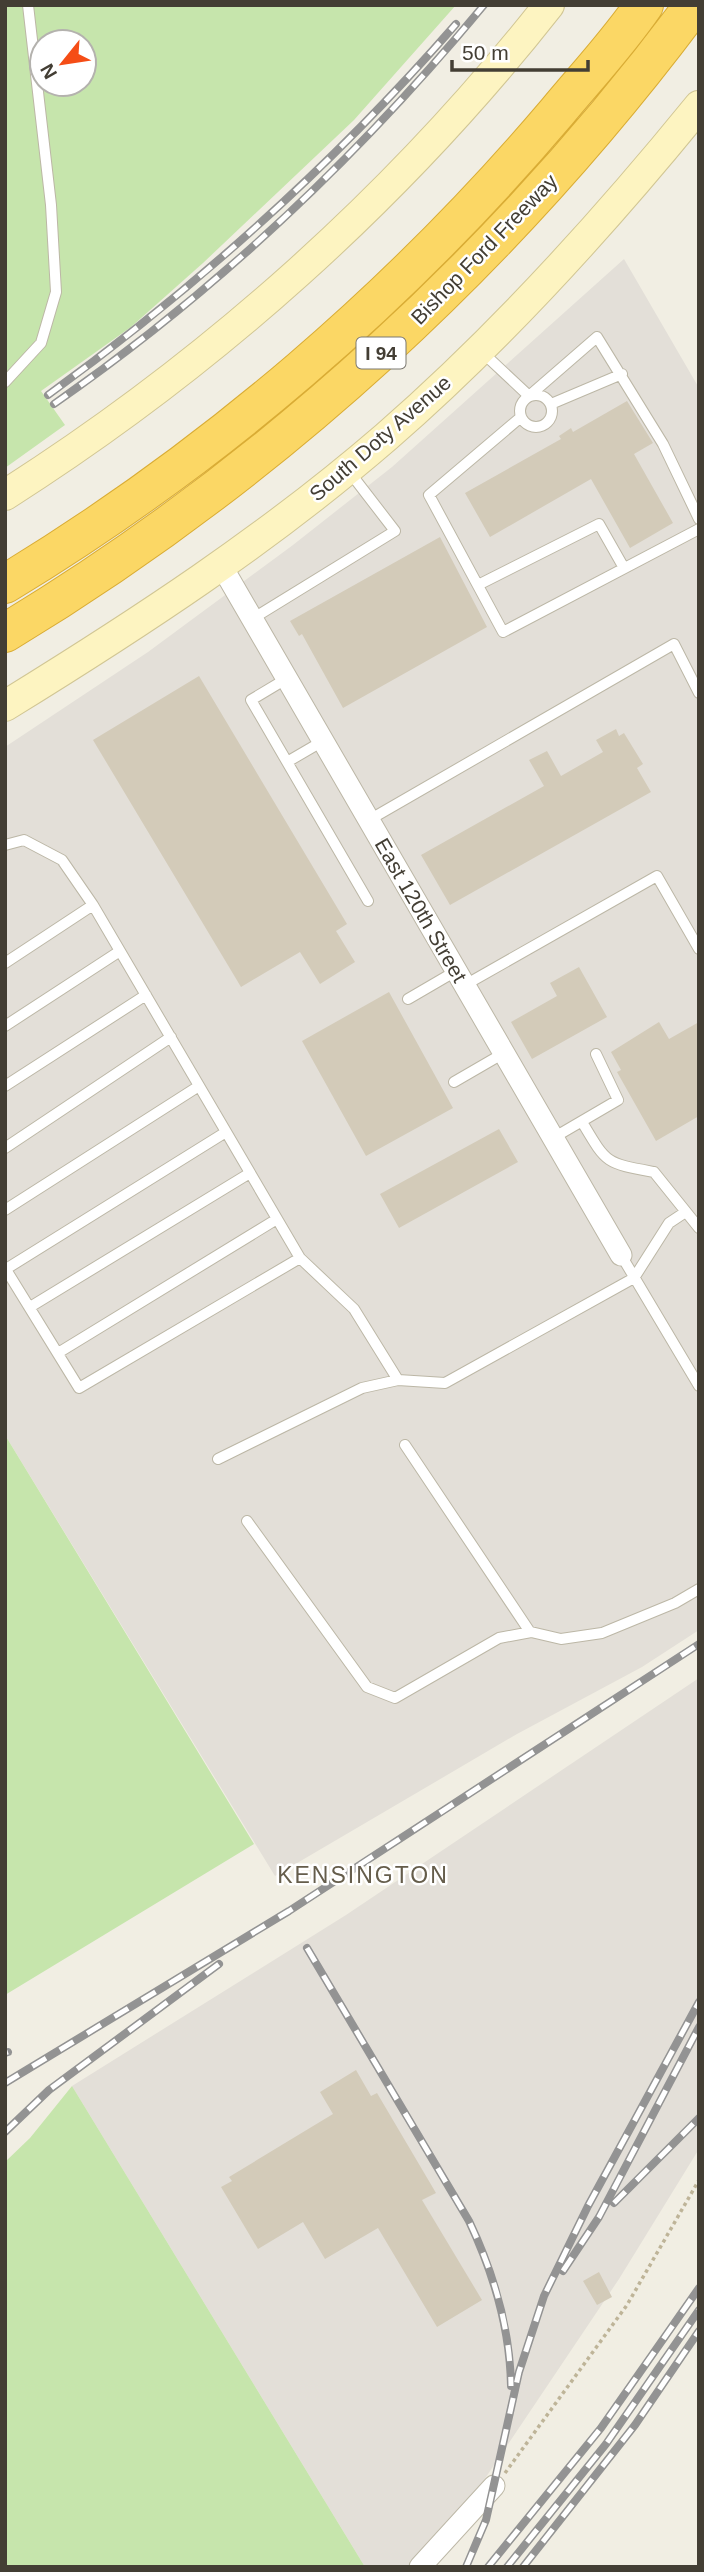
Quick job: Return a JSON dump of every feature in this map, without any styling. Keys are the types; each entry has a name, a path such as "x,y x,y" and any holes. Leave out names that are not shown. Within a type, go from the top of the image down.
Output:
{"highway":[{"name":"Bishop Ford Freeway","path":"5,584 149,489 276,391 388,292 491,190 644,5"},
{"name":"Bishop Ford Freeway","path":"5,633 204,498 352,379 412,324 514,222 569,159 694,5"}],"street":[{"path":"5,495 139,404 267,300 344,229 435,136 549,5"},
{"name":"South Doty Avenue","path":"5,706 133,626 221,565 347,469 479,349 589,237 699,106"},
{"name":"East 120th Street","path":"221,565 621,1255"},
{"path":"420,2567 494,2486"}],"lane":[{"path":"5,382 41,343 56,292 51,205 28,5"},
{"path":"551,404 550,419 542,426 527,425 521,417 522,402 597,337 663,444 699,519"},
{"path":"479,349 529,396 539,395 551,404"},
{"path":"551,404 622,374"},
{"path":"521,417 429,495 503,632 699,529"},
{"path":"252,619 395,531 347,469"},
{"path":"478,585 599,524 624,568"},
{"path":"369,820 674,644 699,693"},
{"path":"286,679 251,700 368,901"},
{"path":"287,762 323,741"},
{"path":"5,845 24,840 62,860 93,905 300,1258 354,1309 398,1380"},
{"path":"408,999 460,978 657,876 699,949"},
{"path":"5,963 93,905"},
{"path":"5,1026 120,951"},
{"path":"5,1086 146,995"},
{"path":"5,1148 171,1037"},
{"path":"454,1082 504,1053"},
{"path":"553,1138 618,1100 596,1054"},
{"path":"5,1210 199,1086"},
{"path":"582,1122 603,1157 622,1166 654,1172 684,1213 699,1228"},
{"path":"226,1132 6,1268 79,1388 300,1258"},
{"path":"30,1307 250,1173"},
{"path":"218,1459 362,1388 398,1380 445,1383 634,1278 669,1223 684,1213"},
{"path":"58,1353 277,1219"},
{"path":"621,1255 699,1386"},
{"path":"405,1445 530,1632"},
{"path":"247,1521 368,1687 395,1698 499,1638 530,1632 561,1639 602,1633 675,1602 699,1588"}],"path":[{"path":"494,2486 627,2305 699,2180"}],"shaded area":[{"path":"624,259 699,388 699,1630 642,1667 517,1734 275,1876 5,1435 5,747 148,652 293,545 392,467"},
{"path":"699,1678 699,2149 619,2279 478,2489 408,2567 365,2567 72,2086 346,1915"}],"green space":[{"path":"5,5 456,5 354,120 203,263 131,327 41,391 65,425 5,468"},
{"path":"5,1435 254,1844 5,1995"},
{"path":"72,2086 365,2567 5,2567 5,2162 30,2138"}],"building":[{"path":"627,401 653,443 634,454 673,523 630,548 591,479 490,537 465,493 561,439 559,436 571,428 573,432"},
{"path":"440,537 487,627 343,708 302,634 299,636 290,621"},
{"path":"199,676 347,924 336,931 355,962 320,984 300,952 241,987 93,740"},
{"path":"616,729 619,736 624,733 643,764 637,768 651,792 450,905 421,855 544,786 529,760 547,751 561,776 603,752 596,740"},
{"path":"579,967 607,1017 532,1059 511,1022 557,996 550,983"},
{"path":"389,992 453,1108 366,1156 302,1041"},
{"path":"659,1022 669,1039 699,1022 699,1116 656,1141 617,1072 621,1070 611,1052"},
{"path":"499,1129 518,1162 399,1228 380,1194"},
{"path":"356,2070 371,2096 377,2093 436,2193 422,2200 482,2300 437,2327 378,2228 325,2259 303,2222 258,2249 221,2187 232,2181 229,2177 333,2114 320,2092"},
{"path":"599,2272 612,2297 597,2305 583,2281"}],"railway":[{"path":"54,404 172,316 282,219 387,115 484,5"},
{"path":"48,395 158,311 262,221 362,126 456,24"},
{"path":"5,2083 289,1911 699,1644"},
{"path":"307,1948 469,2221 499,2301 508,2343 511,2386"},
{"path":"5,2132 49,2090 219,1964"},
{"path":"466,2567 486,2520 519,2372 544,2296 588,2206 699,2002"},
{"path":"563,2271 599,2217 699,2027"},
{"path":"614,2203 699,2118"},
{"path":"488,2567 601,2428 699,2288"},
{"path":"507,2567 606,2444 699,2310"},
{"path":"523,2567 635,2425 699,2331"}],"district":[{"name":"KENSINGTON","path":"363,1875"}]}
